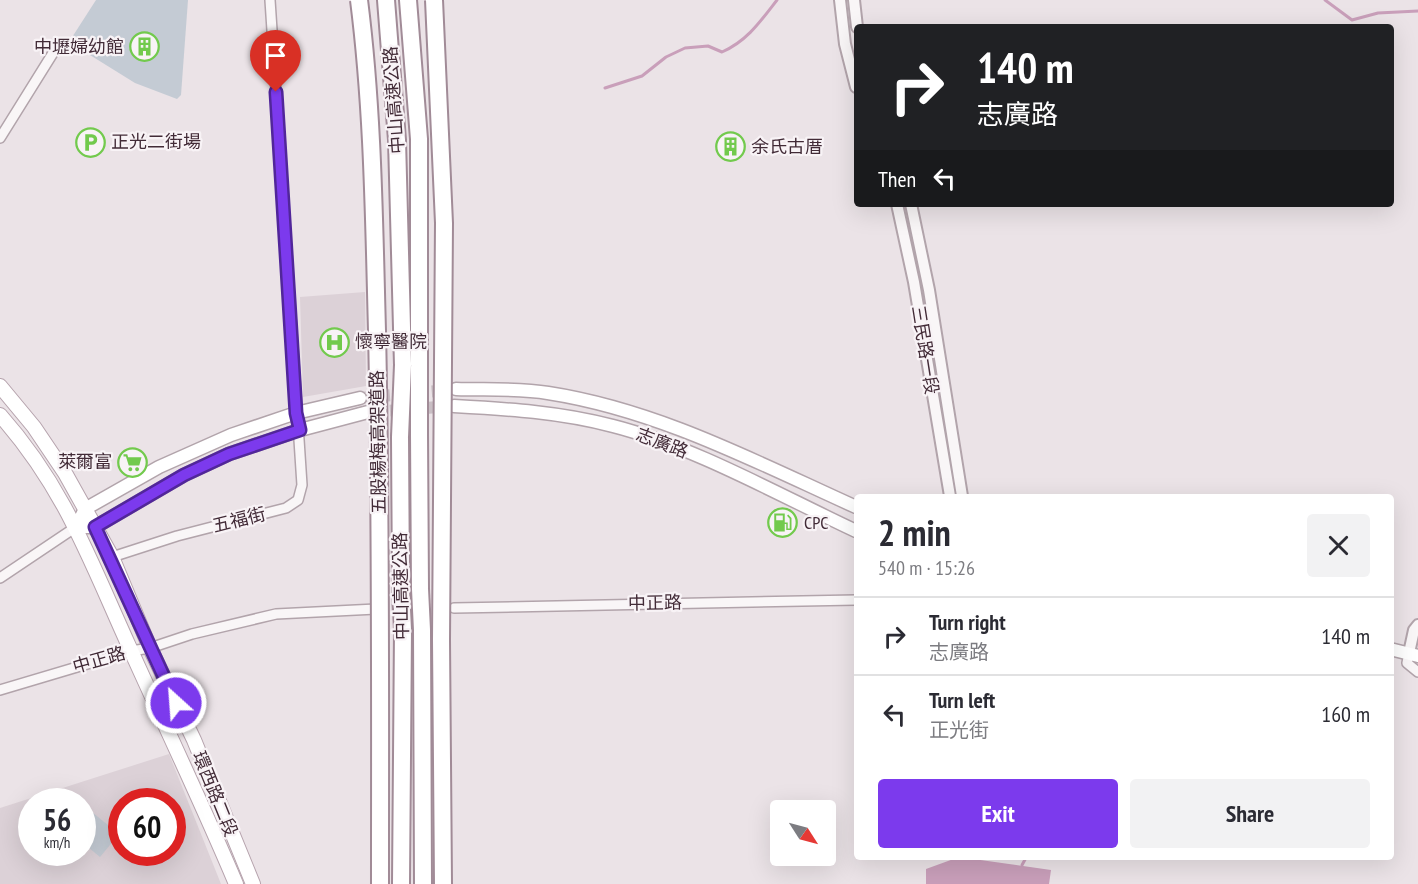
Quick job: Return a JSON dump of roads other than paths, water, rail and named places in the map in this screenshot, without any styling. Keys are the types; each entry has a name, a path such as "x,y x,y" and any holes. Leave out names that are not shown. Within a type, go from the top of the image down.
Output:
{"highway":[{"name":"五股楊梅高架道路","path":"359,0 369,78 375,233 379,434 380,884"},
{"name":"中山高速公路","path":"386,0 411,366 419,434 423,884"},
{"name":"中山高速公路","path":"401,884 403,630 400,437 411,366 419,139 408,0"},
{"path":"434,0 444,223 441,640 443,884"}],"main road":[{"name":"環西路二段","path":"0,387 34,427 112,557 150,648 194,740 253,884"},
{"name":"志廣路","path":"456,389 547,392 620,409 674,425 854,506"},
{"path":"360,398 296,413 231,435 159,467 85,509 76,527 95,527 184,475 229,454 300,430 368,412"},
{"name":"志廣路","path":"454,406 547,411 614,426 698,457 854,530"},
{"name":"環西路二段","path":"0,415 35,458 60,496 76,527 131,651 184,761 236,884"},
{"path":"1394,650 1413,654"}],"street":[{"path":"270,0 296,413 300,430"},
{"path":"840,0 845,44 854,79"},
{"path":"854,0 857,24"},
{"path":"0,138 58,45"},
{"name":"三民路一段","path":"898,207 914,282 950,494"},
{"name":"三民路一段","path":"912,207 929,290 962,494"},
{"name":"五福街","path":"112,557 186,534 285,508 298,500 302,485 300,430"},
{"path":"0,578 76,527"},
{"name":"中正路","path":"454,608 854,600"},
{"name":"中正路","path":"0,690 192,634 276,614 376,609"},
{"path":"1413,654 1414,630 1418,625"},
{"path":"1418,641 1407,663 1418,672"}],"waterway":[{"path":"605,88 642,76 666,57 685,48 708,46 722,52 731,48 752,30 777,0"},
{"path":"1325,0 1352,20 1378,13 1418,11"},
{"path":"1022,865 1025,860"}],"tunnel":[{"path":"360,398 449,390"},
{"path":"372,412 451,406"},
{"path":"378,609 445,608"}],"place":[{"name":"中壢婦幼館","path":"145,47"},
{"name":"正光二街場","path":"90,142"},
{"name":"余氏古厝","path":"730,147"},
{"name":"懷寧醫院","path":"334,342"},
{"name":"萊爾富","path":"133,462"},
{"name":"CPC","path":"783,523"}]}
